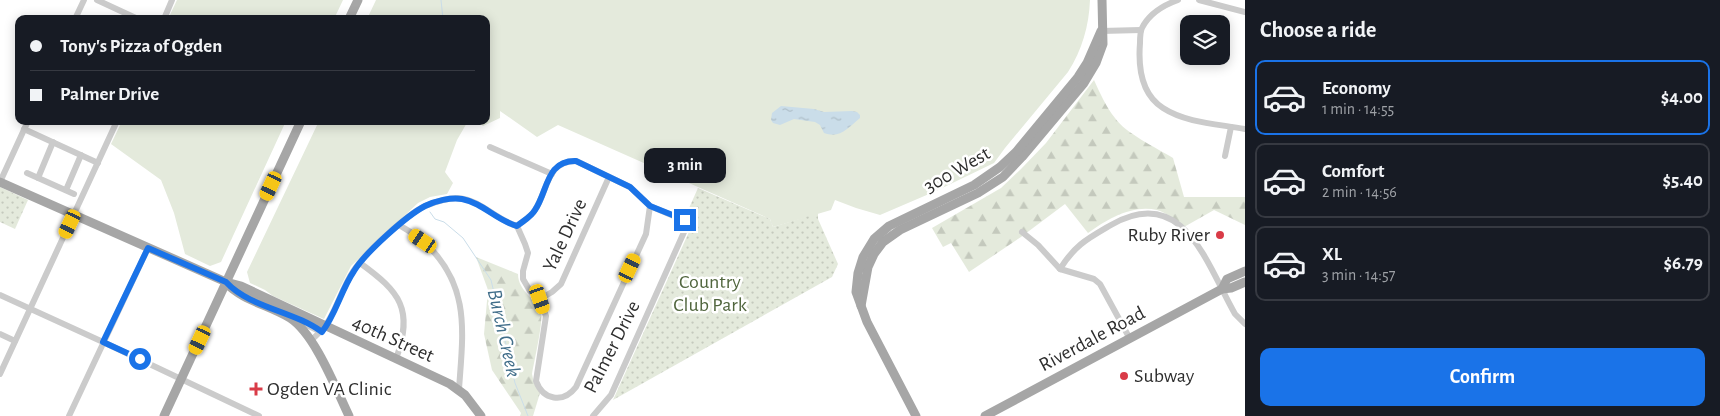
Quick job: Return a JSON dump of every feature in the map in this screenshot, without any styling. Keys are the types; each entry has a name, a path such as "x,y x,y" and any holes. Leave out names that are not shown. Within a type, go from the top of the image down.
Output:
{"main road":[{"path":"351,15 358,0"},
{"name":"300 West","path":"916,416 867,322 856,292 858,273 863,257 874,240 892,224 974,185 1004,164 1078,78 1087,63 1095,42 1102,31 1102,0"},
{"path":"164,416 299,125"},
{"name":"40th Street","path":"0,182 226,282 241,286 323,330 396,359 458,389 468,398 481,416"},
{"path":"1230,283 1245,271"},
{"name":"40th Street","path":"226,282 235,292 284,314"},
{"path":"1230,283 1245,282"},
{"name":"Riverdale Road","path":"985,416 1130,339 1230,283"},
{"path":"284,314 298,325 310,340 349,416"}],"street":[{"path":"77,15 84,0"},
{"path":"97,0 129,15"},
{"path":"166,15 172,0"},
{"path":"1178,0 1156,12 1141,30 1140,65 1146,91 1154,102 1180,117 1245,129"},
{"path":"1199,0 1245,12"},
{"path":"1102,31 1141,30"},
{"path":"0,182 26,125"},
{"path":"0,374 115,125"},
{"path":"1225,156 1231,126"},
{"path":"24,129 98,163"},
{"path":"38,178 53,142"},
{"path":"490,146 552,174"},
{"path":"66,190 81,155"},
{"path":"576,161 630,187 650,206 646,234 584,369 572,392 562,398 548,396 539,388 536,381 546,316 540,299 530,291 523,279 523,271 528,254 517,226 535,210 552,174 557,166 562,163 576,161"},
{"path":"26,173 74,194"},
{"name":"Yale Drive","path":"540,299 561,284 609,177"},
{"path":"310,340 323,330 360,262 399,225 425,206 460,198 484,207 504,222 517,226"},
{"name":"Palmer Drive","path":"593,416 611,395 689,221 650,206"},
{"path":"1060,269 1067,257 1083,242 1120,220 1143,213 1154,213 1167,218 1194,238 1218,291 1245,324"},
{"path":"399,225 423,241 444,263 451,276 462,316 458,389"},
{"path":"1022,232 1060,269 1094,279 1100,284 1130,339"},
{"path":"69,416 148,248"},
{"path":"360,262 393,290 400,304 404,317 404,331 396,359"},
{"path":"0,295 259,416"},
{"name":"40th Street","path":"284,314 323,330"},
{"path":"0,334 15,341"}],"green space":[{"path":"177,0 343,0 336,15 170,15"},
{"path":"376,0 1090,0 1084,38 1073,64 994,163 880,215 835,200 831,210 773,227 770,219 558,125 537,137 500,111 500,118 490,123 490,15 369,15"},
{"path":"1094,80 1106,105 1120,124 1134,135 1173,158 1184,197 1245,197 1245,225 1214,210 1184,227 1161,211 1139,209 1112,218 1088,233 1065,204 969,272 951,243 943,247 932,228 1001,188 1046,143"},
{"path":"120,125 284,125 221,262 210,266 185,254 174,213 161,180 111,144"},
{"path":"317,125 466,125 457,140 445,172 453,183 447,194 430,197 418,203 351,266 324,319 273,296 250,283 247,272"},
{"path":"0,187 28,200 15,229 0,222"},
{"name":"Country Club Park","path":"698,188 770,219 773,227 818,213 818,219 838,264 832,277 613,400 693,223 692,218 685,217"},
{"path":"476,257 518,274 521,286 539,309 541,315 540,334 532,374 534,383 540,393 533,416 520,416 521,413 492,370 484,334 488,290"}],"water":[{"path":"781,106 814,109 824,112 852,111 857,112 860,118 844,132 835,135 824,133 820,125 815,122 794,119 780,125 773,123 771,120 772,113"}],"waterway":[{"name":"Burch Creek","path":"441,0 443,15"},
{"name":"Burch Creek","path":"430,212 435,219 444,222 463,238 491,280 515,383 528,416"}],"place":[{"name":"Ruby River","path":"1220,235"},
{"name":"Subway","path":"1124,376"},
{"name":"Ogden VA Clinic","path":"256,389"}],"route":[{"path":"140,359 103,342 148,248 226,282 235,292 298,319 322,332 360,262 399,225 425,206 460,198 484,207 504,222 517,226 535,210 557,166 568,161 576,161 630,187 650,206 685,220"}]}
